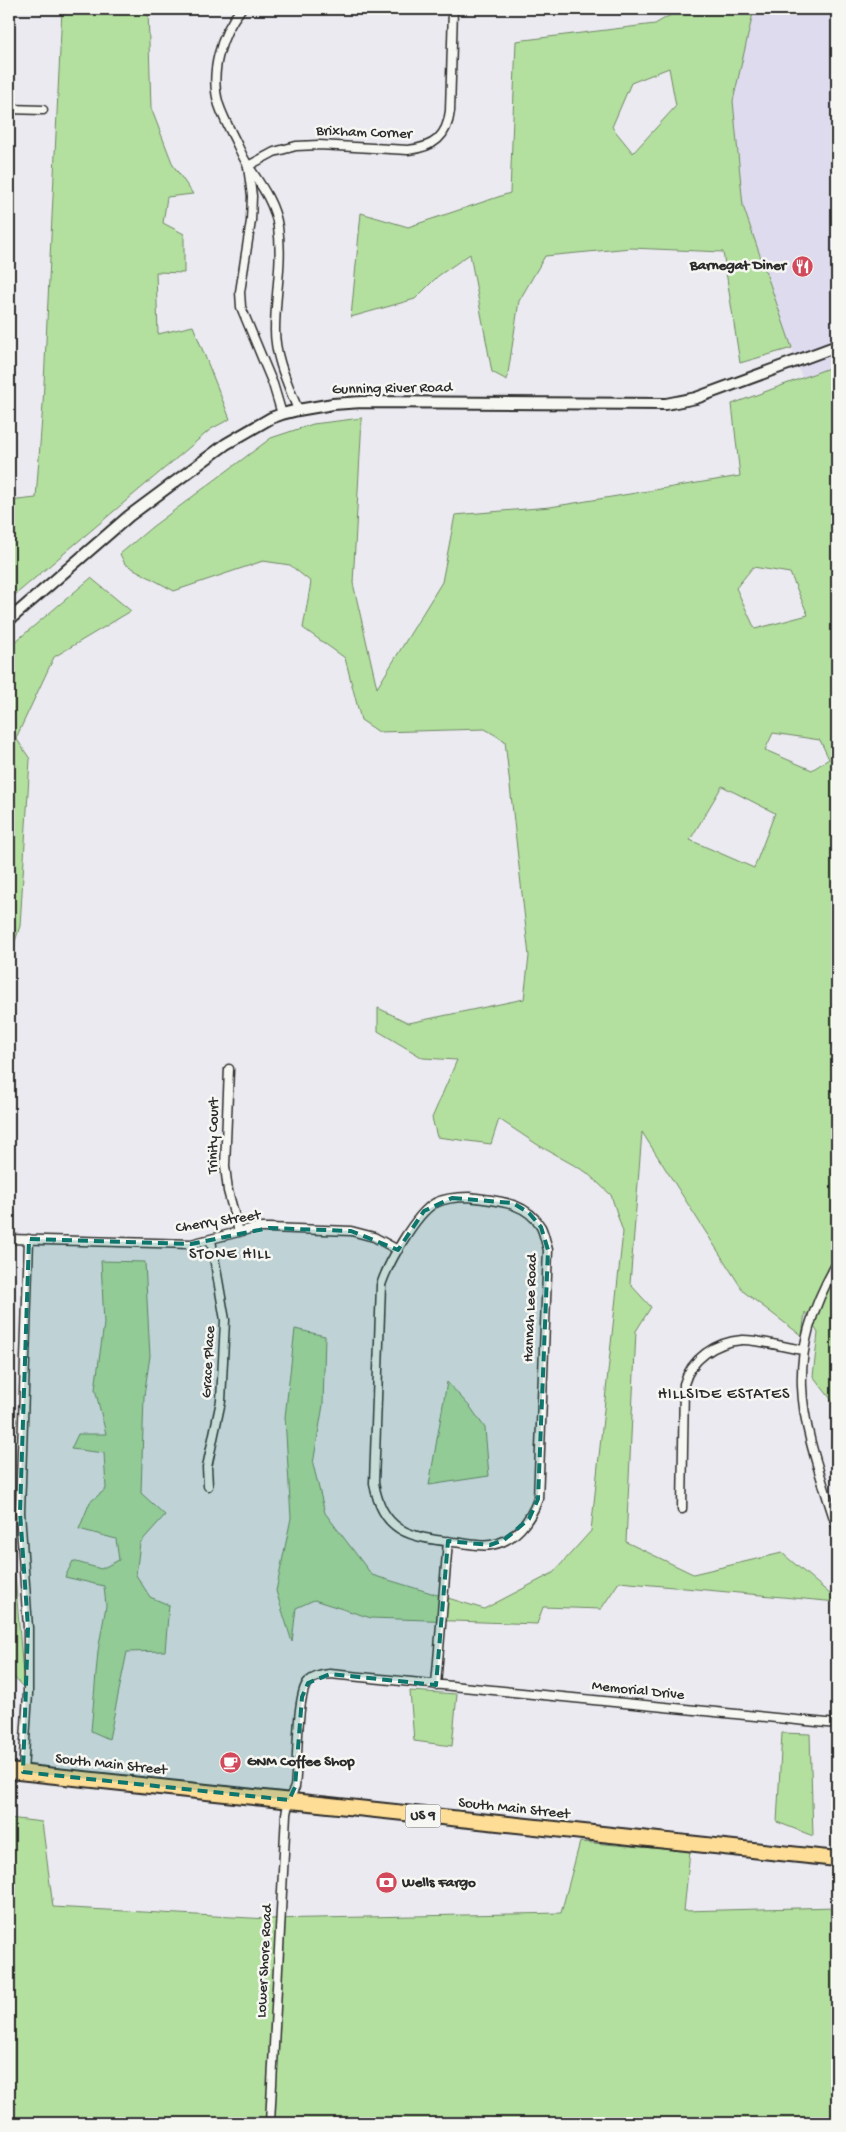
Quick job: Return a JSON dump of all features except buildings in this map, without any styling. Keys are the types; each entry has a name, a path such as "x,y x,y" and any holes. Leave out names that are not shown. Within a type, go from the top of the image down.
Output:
{"highway":[{"name":"South Main Street","path":"16,1772 837,1858"}],"street":[{"path":"241,9 231,22 221,46 215,75 219,104 248,166 260,181 272,205 278,226 280,251 275,331 282,368 298,410"},
{"name":"Brixham Corner","path":"248,166 274,152 296,146 408,150 422,148 443,135 448,125 450,111 453,9"},
{"path":"9,109 43,110"},
{"path":"248,166 252,196 251,222 240,292 241,307 273,384 282,414"},
{"name":"Gunning River Road","path":"9,620 130,516 226,444 271,418 282,414 298,410 362,402 666,404 696,398 837,346"},
{"name":"Trinity Court","path":"229,1069 224,1166 228,1191 239,1232"},
{"name":"Hannah Lee Road","path":"470,1197 513,1203 529,1213 541,1227 548,1250 538,1499 526,1524 504,1540 490,1545 448,1541 416,1537 400,1531 389,1521 376,1498 374,1483 382,1285 387,1269 424,1212 435,1203 452,1198 470,1197"},
{"name":"Cherry Street","path":"9,1239 178,1244 211,1240 254,1228 351,1231 374,1237 398,1250"},
{"path":"16,1772 28,1694 28,1628 20,1512 29,1239"},
{"name":"Grace Place","path":"208,1486 207,1466 221,1401 224,1320 211,1240"},
{"path":"837,1263 818,1301 807,1332 803,1350 801,1399 807,1431 837,1528"},
{"path":"682,1509 684,1384 688,1371 698,1359 716,1346 742,1340 803,1350"},
{"path":"436,1685 448,1541"},
{"name":"Memorial Drive","path":"289,1800 295,1788 302,1697 308,1683 317,1676 330,1674 837,1724"},
{"name":"Lower Shore Road","path":"270,2123 286,1814 289,1800"}],"highlighted area":[{"path":"452,1198 513,1203 529,1213 541,1227 548,1250 538,1499 529,1519 504,1540 490,1545 448,1541 436,1685 330,1674 308,1683 302,1697 295,1787 289,1800 23,1772 28,1628 20,1512 29,1239 191,1244 269,1228 351,1231 398,1250 424,1211"}],"shaded area":[{"path":"754,9 837,14 837,365 802,378 743,206 733,101"}],"green space":[{"path":"62,9 148,9 151,108 173,165 193,194 167,197 163,223 184,234 184,273 156,272 158,334 193,326 230,419 211,429 9,600 9,501 36,498 43,404"},
{"path":"681,9 754,9 733,101 743,206 792,348 740,363 723,252 631,248 545,256 519,301 507,380 492,372 470,254 438,276 415,299 351,317 361,213 408,227 510,193 516,41 655,24","holes":["669,68 676,106 633,153 612,127 631,83"]},
{"path":"769,9 837,9 837,14"},
{"path":"837,365 837,1407 813,1376 818,1333 805,1312 802,1336 744,1292 642,1132 630,1284 651,1307 636,1331 626,1542 693,1574 782,1553 837,1602 619,1582 601,1609 543,1607 537,1624 371,1618 314,1600 296,1608 292,1642 276,1591 291,1518 285,1417 295,1329 325,1336 323,1405 313,1464 325,1513 372,1575 484,1609 553,1573 591,1531 623,1232 611,1195 586,1172 538,1145 499,1119 491,1144 437,1137 432,1118 457,1060 423,1058 378,1031 378,1008 409,1023 524,999 529,956 505,741 485,729 379,732 361,720 345,658 303,628 311,582 290,565 263,561 174,591 125,564 120,554 152,527 271,438 313,424 362,418 353,583 377,688 442,582 455,515 550,507 740,476 732,404","holes":["753,567 790,573 808,615 755,629 736,588","773,733 820,740 829,759 812,770 765,750","722,786 775,813 754,868 690,840"]},
{"path":"91,578 131,611 54,657 16,738 30,759 20,926 9,960 9,647"},
{"path":"101,1261 145,1262 150,1356 144,1396 141,1493 165,1515 140,1543 136,1575 150,1597 169,1605 165,1651 127,1652 109,1739 91,1731 98,1651 106,1606 104,1586 65,1577 73,1561 101,1569 119,1560 116,1539 79,1529 90,1502 106,1489 104,1453 71,1449 78,1434 106,1434 95,1389 104,1324"},
{"path":"447,1382 471,1408 485,1428 489,1476 429,1485"},
{"path":"9,1573 15,1574 24,1688 9,1672"},
{"path":"410,1691 457,1694 452,1746 414,1741"},
{"path":"782,1733 810,1734 813,1836 777,1822"},
{"path":"9,1818 42,1822 53,1907 268,1919 561,1913 580,1842 690,1851 684,1911 837,1907 837,2123 9,2123"}],"place":[{"name":"Barnegat Diner","path":"802,266"},
{"name":"GNM Coffee Shop","path":"231,1762"},
{"name":"Wells Fargo","path":"386,1883"}],"district":[{"name":"STONE HILL","path":"230,1255"},
{"name":"HILLSIDE ESTATES","path":"724,1395"}]}
